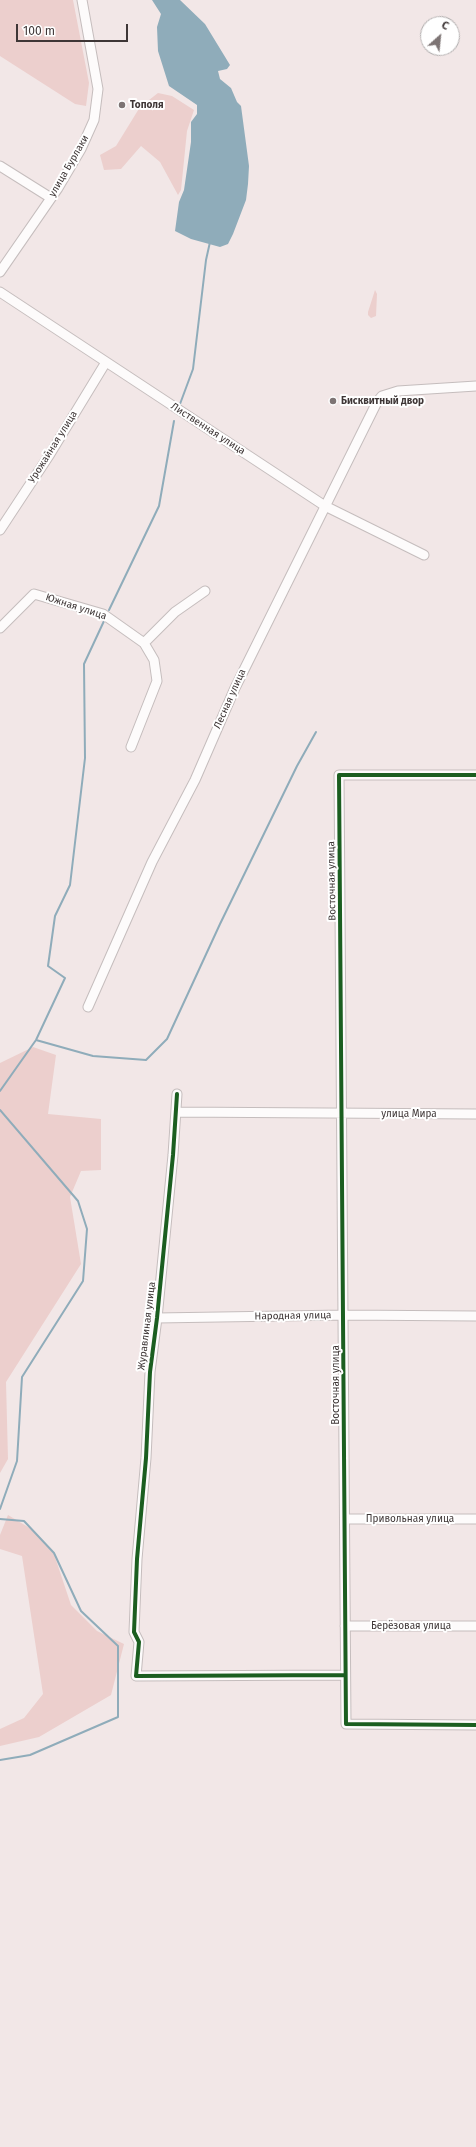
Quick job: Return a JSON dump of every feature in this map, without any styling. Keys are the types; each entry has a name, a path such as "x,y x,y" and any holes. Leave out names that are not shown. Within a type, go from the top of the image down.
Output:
{"street":[{"name":"улица Бурлаки","path":"0,272 51,198 89,133 96,110 98,89 82,0"},
{"path":"0,166 51,198"},
{"name":"Лиственная улица","path":"0,292 325,506 424,555"},
{"name":"Урожайная улица","path":"0,530 50,454 106,362"},
{"name":"Лесная улица","path":"88,1007 152,862 195,780 235,688 325,506 382,396 398,391 476,386"},
{"path":"144,643 175,612 205,591"},
{"name":"Южная улица","path":"0,628 34,594 103,614 144,643 154,660 156,682 131,747"},
{"name":"Восточная улица","path":"476,775 339,775 343,1114 346,1724 476,1725"},
{"name":"Журавлиная улица","path":"177,1094 157,1318 150,1372 146,1458 137,1559 134,1632 139,1642 136,1676 345,1676"},
{"name":"улица Мира","path":"176,1112 476,1114"},
{"name":"Народная улица","path":"157,1318 344,1315 476,1316"},
{"name":"Привольная улица","path":"345,1519 476,1519"},
{"name":"Берёзовая улица","path":"345,1626 476,1626"}],"shaded area":[{"path":"0,0 73,0 89,83 86,106 75,104 0,56"},
{"path":"158,93 172,96 194,110 187,131 181,190 178,195 160,162 141,146 121,169 104,170 100,155 116,146 140,107"},
{"path":"375,290 377,294 376,316 371,318 368,315 368,312"},
{"path":"33,1047 56,1055 48,1114 101,1119 101,1170 81,1171 70,1197 81,1264 6,1382 8,1459 0,1473 0,1063"},
{"path":"8,1515 33,1530 54,1554 71,1605 97,1631 124,1644 111,1695 39,1737 0,1746 0,1729 24,1718 43,1694 22,1556 0,1549 0,1535"}],"water":[{"path":"152,0 180,0 205,24 230,65 227,69 218,71 220,79 231,88 237,102 241,106 249,166 246,200 228,244 220,247 191,239 175,231 179,202 184,190 191,142 191,122 197,114 197,105 169,86 158,51 157,27 161,14"}],"waterway":[{"path":"180,404 193,369 206,260 210,242"},
{"path":"109,610 159,506 174,421"},
{"path":"0,1091 36,1040 65,978 48,966 55,916 70,885 85,758 84,664 104,621"},
{"path":"36,1040 93,1056 146,1060 167,1039 220,924 297,766 316,732"},
{"path":"0,1110 78,1201 87,1229 83,1281 22,1377 17,1461 0,1509"},
{"path":"0,1519 24,1521 54,1553 81,1611 118,1646 118,1717 30,1755 0,1760"}],"cycle path":[{"path":"476,775 339,775 346,1724 476,1725"},
{"path":"177,1094 173,1155 157,1318 150,1372 146,1458 137,1559 134,1632 139,1642 136,1676 345,1675"}],"place":[{"name":"Тополя","path":"122,105"},
{"name":"Бисквитный двор","path":"333,401"}]}
